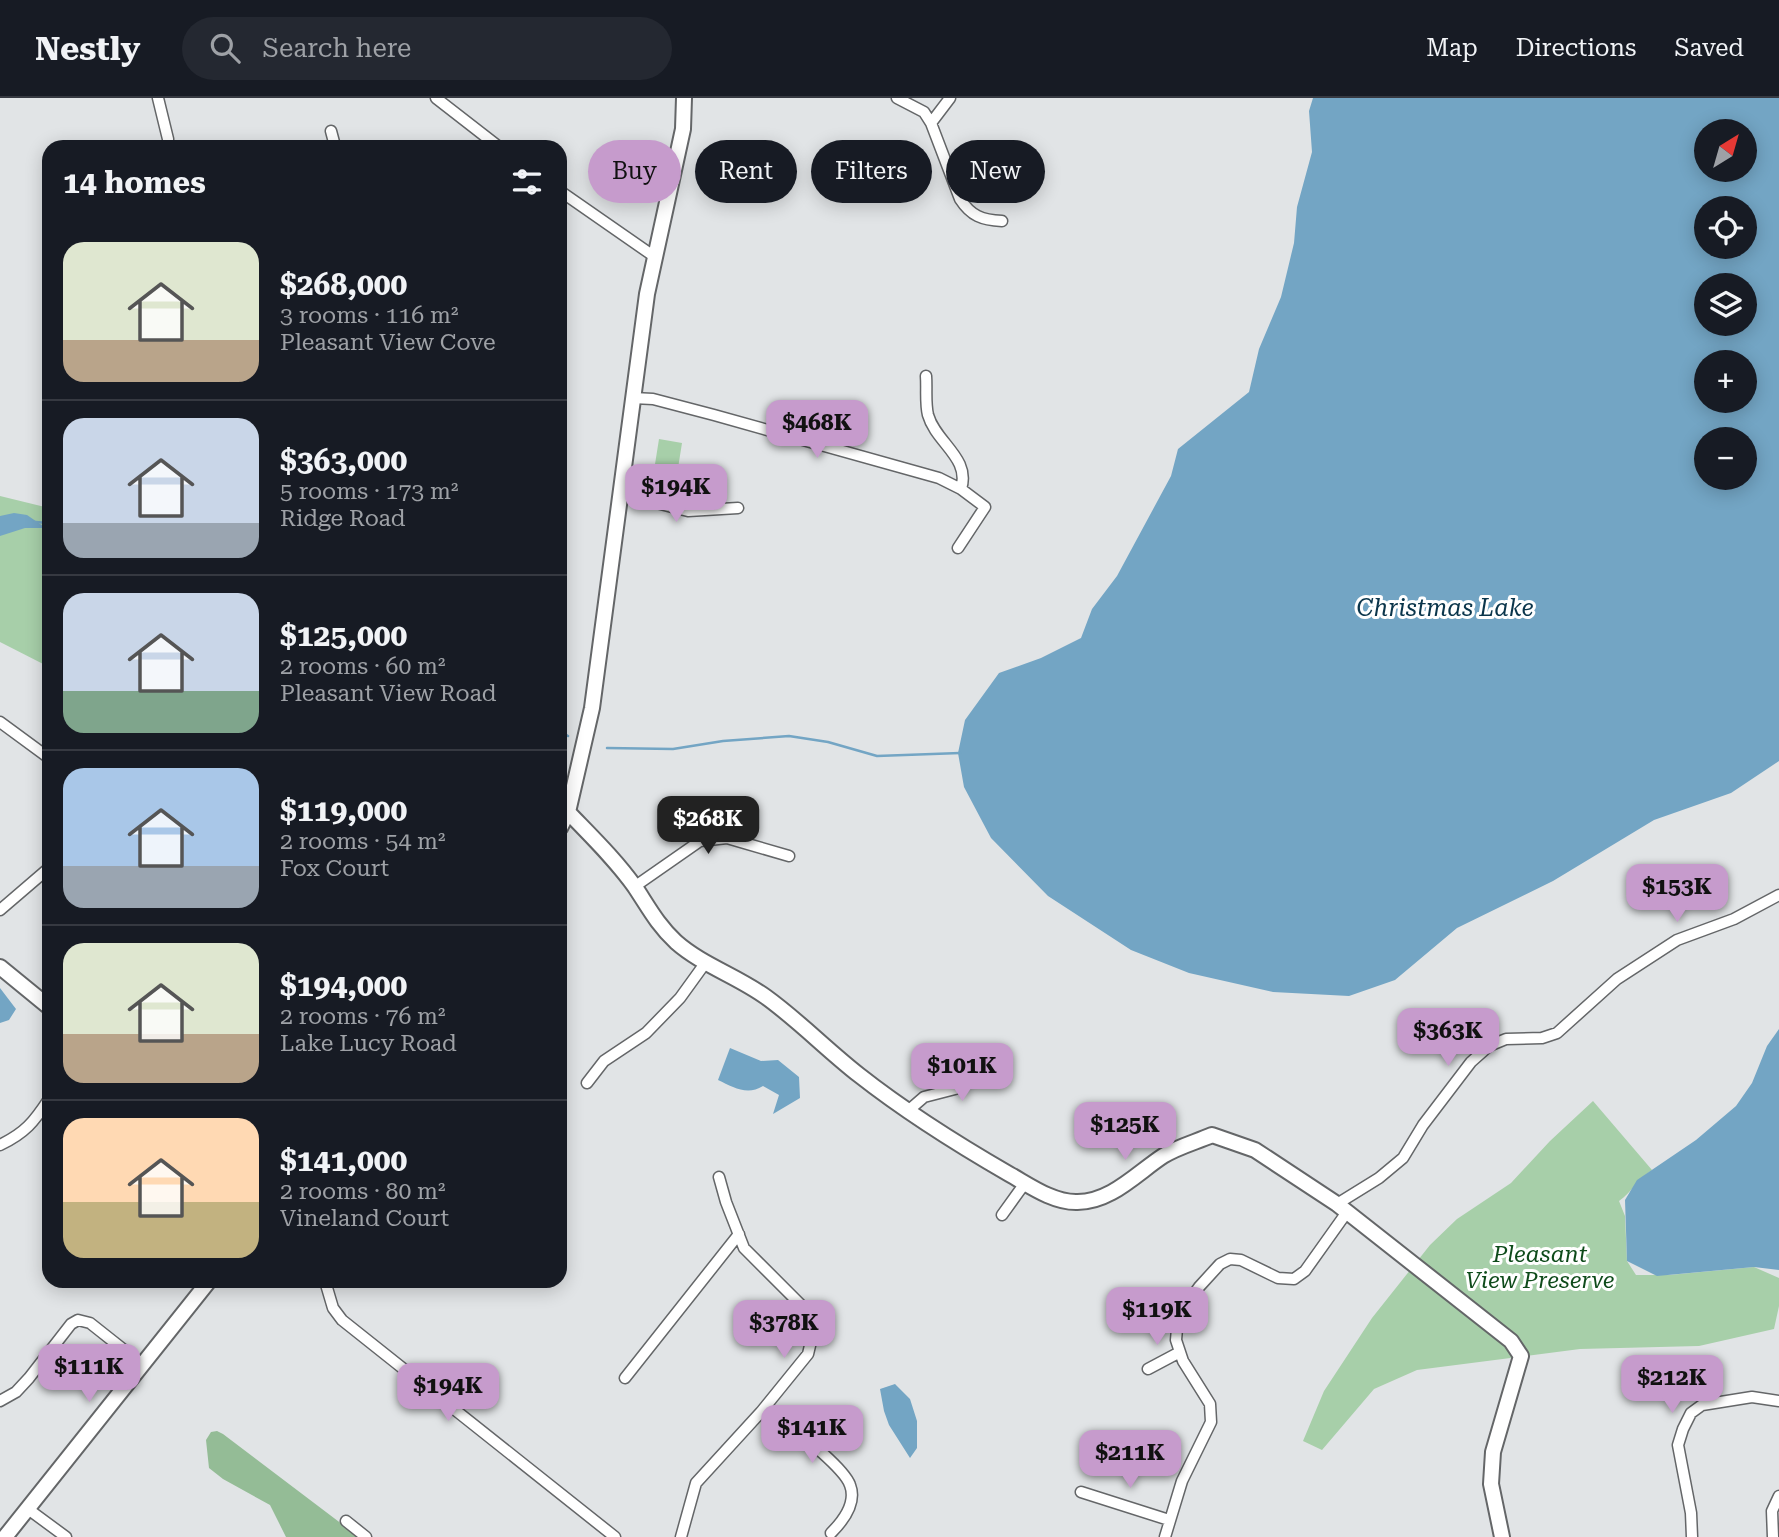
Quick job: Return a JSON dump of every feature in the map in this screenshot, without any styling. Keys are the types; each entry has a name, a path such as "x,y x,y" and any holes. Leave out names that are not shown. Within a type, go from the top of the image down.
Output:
{"street":[{"path":"158,98 169,140"},
{"path":"436,98 490,140"},
{"path":"684,98 683,129 647,294 592,708 568,812 596,839 635,887 651,915 695,958 766,997 860,1076 969,1152 1025,1183 1060,1200 1077,1203 1097,1199 1117,1189 1166,1154 1212,1135 1255,1150 1342,1208 1511,1341 1521,1356 1493,1452 1491,1484 1502,1537"},
{"path":"897,98 924,113 931,123 967,209 978,217 1002,220"},
{"path":"931,123 950,98"},
{"path":"331,131 333,140"},
{"path":"567,196 655,257"},
{"path":"926,376 929,416 933,427 961,464 964,481 961,489"},
{"path":"633,398 653,399 921,471 961,489 985,507 958,548"},
{"path":"807,441 826,429 828,418"},
{"path":"620,492 688,511 738,508"},
{"path":"0,722 42,753"},
{"path":"635,887 700,841 727,838 789,856"},
{"path":"0,910 42,874"},
{"path":"1165,1537 1182,1481 1211,1422 1210,1404 1180,1352 1176,1339 1178,1317 1199,1287 1220,1264 1230,1259 1241,1260 1279,1278 1294,1279 1304,1271 1342,1208 1404,1158 1423,1125 1471,1062 1489,1046 1506,1039 1542,1038 1557,1034 1616,979 1677,940 1734,919 1779,895"},
{"path":"587,1083 604,1061 646,1034 680,999 706,962"},
{"path":"0,967 42,1001"},
{"path":"909,1110 924,1097 955,1089 966,1083 986,1061"},
{"path":"0,1144 19,1136 42,1110"},
{"path":"681,1537 696,1483 766,1407 808,1354 813,1333 807,1311 744,1248 719,1177"},
{"path":"1002,1215 1025,1183"},
{"path":"625,1378 739,1234"},
{"path":"5,1537 204,1288"},
{"path":"327,1288 333,1308 342,1320 615,1537"},
{"path":"0,1401 16,1392 71,1324 78,1320 90,1322 143,1365"},
{"path":"1148,1369 1180,1352"},
{"path":"1692,1537 1689,1500 1678,1445 1691,1413 1702,1405 1752,1397 1779,1401"},
{"path":"766,1407 811,1443 846,1477 850,1485 851,1502 842,1522 831,1533"},
{"path":"1080,1492 1169,1520"},
{"path":"1773,1537 1772,1511 1779,1496"},
{"path":"28,1509 66,1537"},
{"path":"346,1521 366,1537"}],"green space":[{"path":"659,439 682,443 675,487 652,483"},
{"path":"0,496 42,506 42,663 0,642"},
{"name":"Pleasant View Preserve","path":"1593,1101 1652,1170 1619,1201 1625,1216 1627,1261 1636,1275 1669,1275 1754,1267 1779,1278 1779,1306 1774,1329 1699,1346 1580,1349 1417,1370 1374,1389 1322,1450 1303,1441 1324,1391 1372,1318 1430,1245 1457,1219 1511,1183 1550,1141"},
{"path":"217,1431 359,1537 286,1537 270,1505 223,1479 209,1468 206,1440 211,1432"}],"water":[{"name":"Christmas Lake","path":"1313,98 1779,98 1779,761 1731,793 1654,820 1553,881 1457,928 1395,980 1349,996 1273,992 1189,973 1131,950 1048,896 991,838 964,787 958,753 965,720 999,673 1041,658 1081,638 1092,609 1117,576 1171,476 1178,449 1249,392 1259,349 1281,297 1294,243 1297,207 1312,152 1309,111"},
{"path":"14,513 27,515 42,528 25,528 0,536 0,516"},
{"path":"0,988 16,1009 9,1020 0,1023"},
{"path":"1779,1029 1779,1270 1754,1267 1657,1276 1627,1261 1625,1200 1637,1180 1696,1140 1736,1106 1752,1083 1767,1046"},
{"path":"730,1048 761,1061 778,1060 799,1077 800,1098 773,1114 779,1095 763,1086 746,1090 718,1080"},
{"path":"895,1384 910,1399 917,1421 917,1448 910,1458 889,1425 884,1411 880,1389"}],"waterway":[{"path":"35,522 42,522"},
{"path":"607,748 673,749 723,741 789,736 828,742 877,756 960,753"}]}
